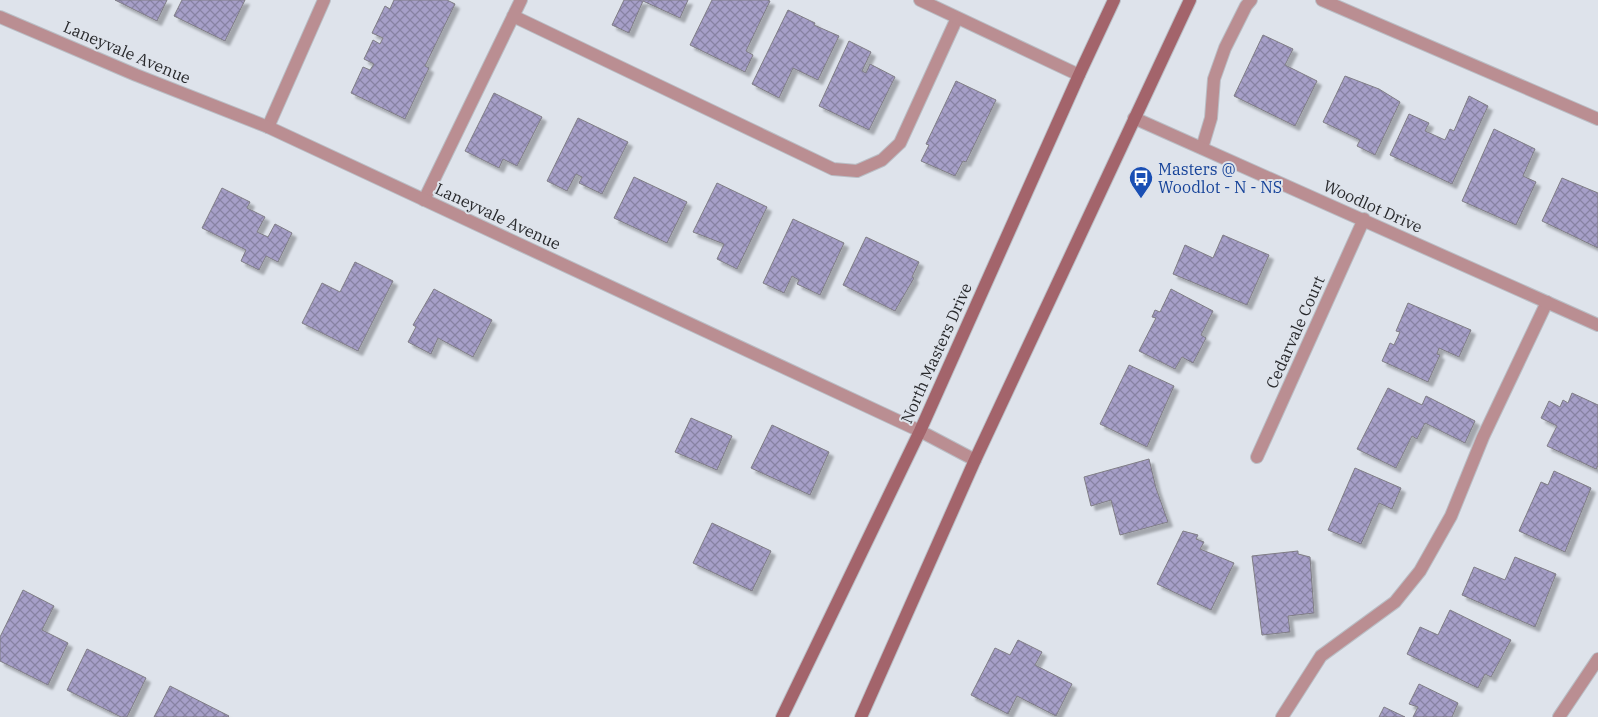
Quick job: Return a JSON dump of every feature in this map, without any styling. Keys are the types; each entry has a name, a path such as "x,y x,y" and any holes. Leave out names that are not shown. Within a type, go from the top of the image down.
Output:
{"main road":[{"name":"North Masters Drive","path":"782,717 920,431 1078,75 1114,0"},
{"path":"861,717 975,460 1190,0"}],"street":[{"path":"268,127 324,0"},
{"path":"424,200 521,0"},
{"path":"920,0 941,5 957,18 1078,75"},
{"path":"1202,148 1211,118 1214,79 1225,48 1246,6 1251,0"},
{"path":"1322,0 1598,119"},
{"path":"513,16 833,169 857,171 882,160 900,143 957,18"},
{"name":"Laneyvale Avenue","path":"0,17 136,75 268,127 920,431 975,460"},
{"name":"Woodlot Drive","path":"1134,118 1598,325"},
{"name":"Cedarvale Court","path":"1257,457 1364,219"},
{"path":"1282,717 1321,656 1395,602 1420,572 1451,516 1483,437 1547,302"},
{"path":"1559,717 1598,659"}],"building":[{"path":"115,0 167,0 157,21"},
{"path":"182,0 245,0 225,41 174,16"},
{"path":"394,0 447,0 455,4 425,66 429,68 405,119 351,93 363,67 370,70 374,64 364,59 373,40 380,44 383,38 372,33 385,6 390,9"},
{"path":"624,0 688,0 680,18 643,1 629,33 612,25"},
{"path":"712,0 770,1 746,51 753,55 745,72 690,45"},
{"path":"788,10 815,23 814,25 839,36 818,80 793,68 779,98 752,84"},
{"path":"1263,35 1293,49 1285,65 1317,81 1295,126 1234,96"},
{"path":"849,41 871,52 862,71 866,73 870,64 895,77 869,130 819,106"},
{"path":"1345,76 1379,89 1400,102 1375,155 1357,146 1360,140 1323,122"},
{"path":"956,81 996,100 966,162 963,161 955,176 921,161 929,145 926,144"},
{"path":"494,93 542,117 517,166 503,159 499,168 465,151"},
{"path":"1469,96 1488,106 1452,184 1390,155 1409,114 1429,123 1425,131 1445,140 1450,129 1454,131"},
{"path":"578,118 628,142 602,194 579,183 582,177 576,174 567,191 547,181"},
{"path":"1494,129 1535,149 1523,176 1536,182 1516,225 1462,201"},
{"path":"634,177 687,202 667,243 614,218"},
{"path":"1562,178 1598,193 1598,248 1542,221"},
{"path":"717,183 767,207 737,269 717,259 724,244 693,232"},
{"path":"222,188 250,202 247,208 265,217 257,232 268,237 275,224 292,233 278,262 266,256 259,270 241,261 246,250 202,228"},
{"path":"793,219 844,243 820,295 797,284 799,280 792,276 784,293 763,283"},
{"path":"1223,235 1269,255 1247,305 1173,274 1185,245 1213,258"},
{"path":"866,237 919,262 912,277 914,278 895,311 843,285"},
{"path":"355,262 393,281 358,351 302,323 322,283 340,292"},
{"path":"434,289 492,320 473,357 438,338 431,354 408,342 416,327 413,325"},
{"path":"1171,289 1213,311 1201,335 1206,338 1193,363 1182,357 1175,369 1139,351 1156,318 1152,317 1155,310 1160,312"},
{"path":"1408,303 1471,330 1459,357 1439,348 1437,354 1440,355 1428,382 1382,361 1390,343 1394,345 1400,332 1396,331"},
{"path":"1129,365 1174,386 1147,447 1100,424"},
{"path":"1388,388 1422,405 1426,396 1475,421 1465,443 1425,423 1417,439 1412,436 1396,468 1357,449"},
{"path":"1572,393 1598,405 1598,466 1596,469 1547,446 1557,426 1541,418 1549,401 1560,407 1563,400 1568,403"},
{"path":"691,418 732,436 717,470 675,452"},
{"path":"772,425 829,452 810,495 751,468"},
{"path":"1149,459 1156,488 1168,522 1120,535 1111,500 1091,506 1084,477"},
{"path":"1355,468 1401,488 1392,509 1379,503 1361,544 1328,530"},
{"path":"1554,471 1591,488 1565,552 1519,531 1541,482 1548,485"},
{"path":"712,523 771,551 752,591 693,563"},
{"path":"1183,531 1198,535 1196,539 1204,542 1200,549 1234,563 1211,610 1157,584"},
{"path":"1298,551 1298,554 1310,557 1314,613 1288,616 1290,632 1262,635 1252,556"},
{"path":"1515,557 1556,574 1535,627 1462,595 1474,567 1505,580"},
{"path":"23,590 54,606 42,630 68,643 48,685 0,661 0,637"},
{"path":"1450,610 1511,640 1491,677 1485,674 1478,688 1407,654 1420,627 1438,635"},
{"path":"1018,640 1042,652 1035,665 1072,684 1056,716 1017,696 1008,714 971,695 995,648 1010,655"},
{"path":"87,649 146,678 127,717 121,717 67,690"},
{"path":"1419,684 1458,703 1452,717 1413,717 1418,707 1409,704"},
{"path":"170,686 229,716 154,717"},
{"path":"1384,707 1405,717 1379,717"}],"place":[{"name":"Masters @ Woodlot - N - NS","path":"1141,199"}]}
